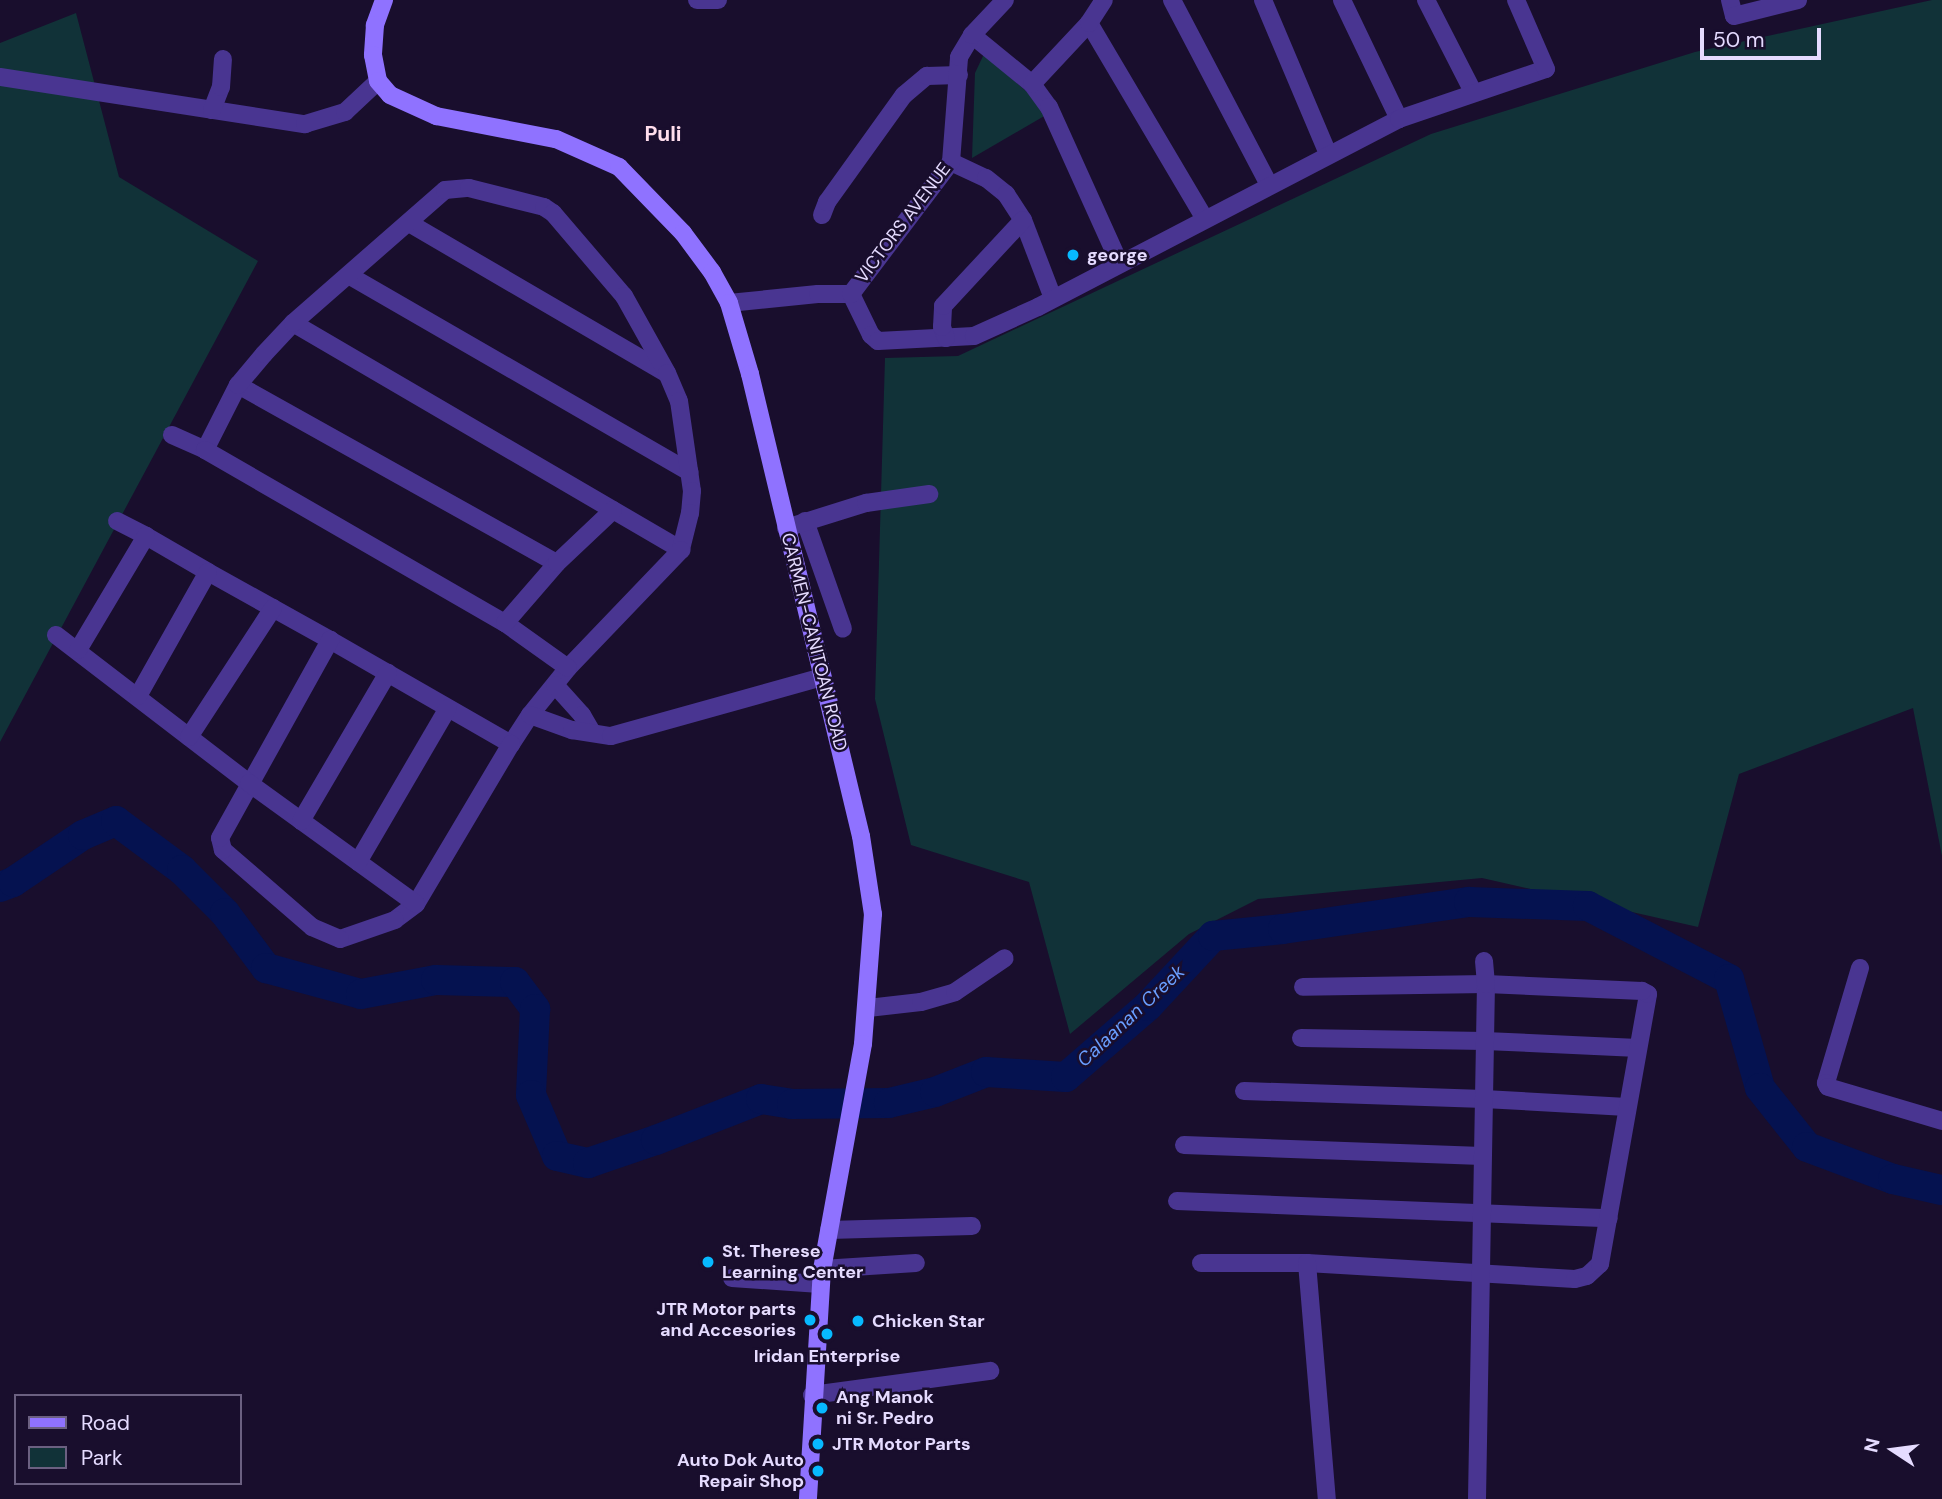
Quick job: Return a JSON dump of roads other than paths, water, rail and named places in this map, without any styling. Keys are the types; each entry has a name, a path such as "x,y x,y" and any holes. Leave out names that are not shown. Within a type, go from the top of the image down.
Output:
{"main road":[{"path":"378,81 373,55 375,25 384,0"},
{"name":"CARMEN-CANITOAN ROAD","path":"378,81 390,95 436,116 556,139 619,167 683,233 712,272 729,303 750,374 868,869 873,914 868,1008 821,1276 808,1499"}],"street":[{"path":"697,0 718,0"},
{"name":"VICTORS AVENUE","path":"851,294 951,162 959,57 972,35 1005,0"},
{"path":"1032,84 1089,23 1104,0"},
{"path":"1172,0 1269,185"},
{"path":"1263,0 1328,154"},
{"path":"1342,0 1399,119"},
{"path":"1426,0 1473,92"},
{"path":"729,303 818,294 851,294 872,335 878,341 974,336 1054,298 1399,119 1546,69 1516,0"},
{"path":"1732,8 1798,0"},
{"path":"1089,23 1205,219"},
{"path":"972,35 1032,84 1049,107 1120,264"},
{"path":"212,110 221,87 223,59"},
{"path":"822,215 827,202 904,95 927,76 959,75"},
{"path":"0,77 305,124 345,112 378,81"},
{"path":"951,162 986,178 1006,194 1023,220 1054,298"},
{"path":"205,450 238,385 293,323 446,190 456,187 544,207 553,213 624,296 667,373 679,401 690,472 690,513 681,550 568,668 530,715 416,904 395,920 340,939 312,927 220,844 222,831 330,640"},
{"path":"946,338 942,327 943,306 1023,220"},
{"path":"409,223 667,373"},
{"path":"350,276 690,472"},
{"path":"293,323 681,550"},
{"path":"238,385 557,563"},
{"path":"172,435 205,450 505,623 568,668"},
{"path":"786,528 893,497 929,494"},
{"path":"505,623 557,563 612,510"},
{"path":"117,521 511,744"},
{"path":"804,521 843,629"},
{"path":"78,650 146,536"},
{"path":"138,696 208,572"},
{"path":"189,737 273,608"},
{"path":"56,635 249,783 416,904"},
{"path":"301,821 388,673"},
{"path":"530,715 572,730 611,736 631,733 822,677"},
{"path":"555,685 582,715 592,732"},
{"path":"358,862 448,708"},
{"path":"868,1008 921,1002 955,992 1005,958"},
{"path":"1477,1499 1486,984 1484,961"},
{"path":"1860,968 1826,1083 1828,1087 1942,1121"},
{"path":"1201,1263 1307,1263 1575,1279 1587,1276 1600,1264 1647,994 1642,990 1486,984 1303,987"},
{"path":"1301,1038 1485,1041 1638,1048"},
{"path":"1244,1091 1484,1098 1627,1107"},
{"path":"1184,1145 1482,1156"},
{"path":"1177,1201 1609,1219"},
{"path":"829,1230 972,1226"},
{"path":"1307,1263 1327,1499"},
{"path":"732,1278 821,1276 916,1264"},
{"path":"812,1395 990,1371"}],"waterway":[{"name":"Calaanan Creek","path":"0,887 13,882 83,835 116,821 182,870 225,913 266,968 361,994 436,980 515,982 535,1009 531,1095 557,1156 588,1163 761,1099 792,1104 889,1103 935,1092 986,1072 1066,1077 1148,1006 1213,936 1283,929 1469,902 1588,906 1729,979 1760,1088 1807,1147 1893,1179 1942,1190"}],"place":[{"name":"george","path":"1073,255"},
{"name":"St. Therese Learning Center","path":"708,1262"},
{"name":"JTR Motor parts and Accesories","path":"810,1320"},
{"name":"Chicken Star","path":"858,1321"},
{"name":"Iridan Enterprise","path":"827,1334"},
{"name":"Ang Manok ni Sr. Pedro","path":"822,1408"},
{"name":"JTR Motor Parts","path":"818,1444"},
{"name":"Auto Dok Auto Repair Shop","path":"818,1471"}],"district":[{"name":"Puli","path":"663,134"}]}
